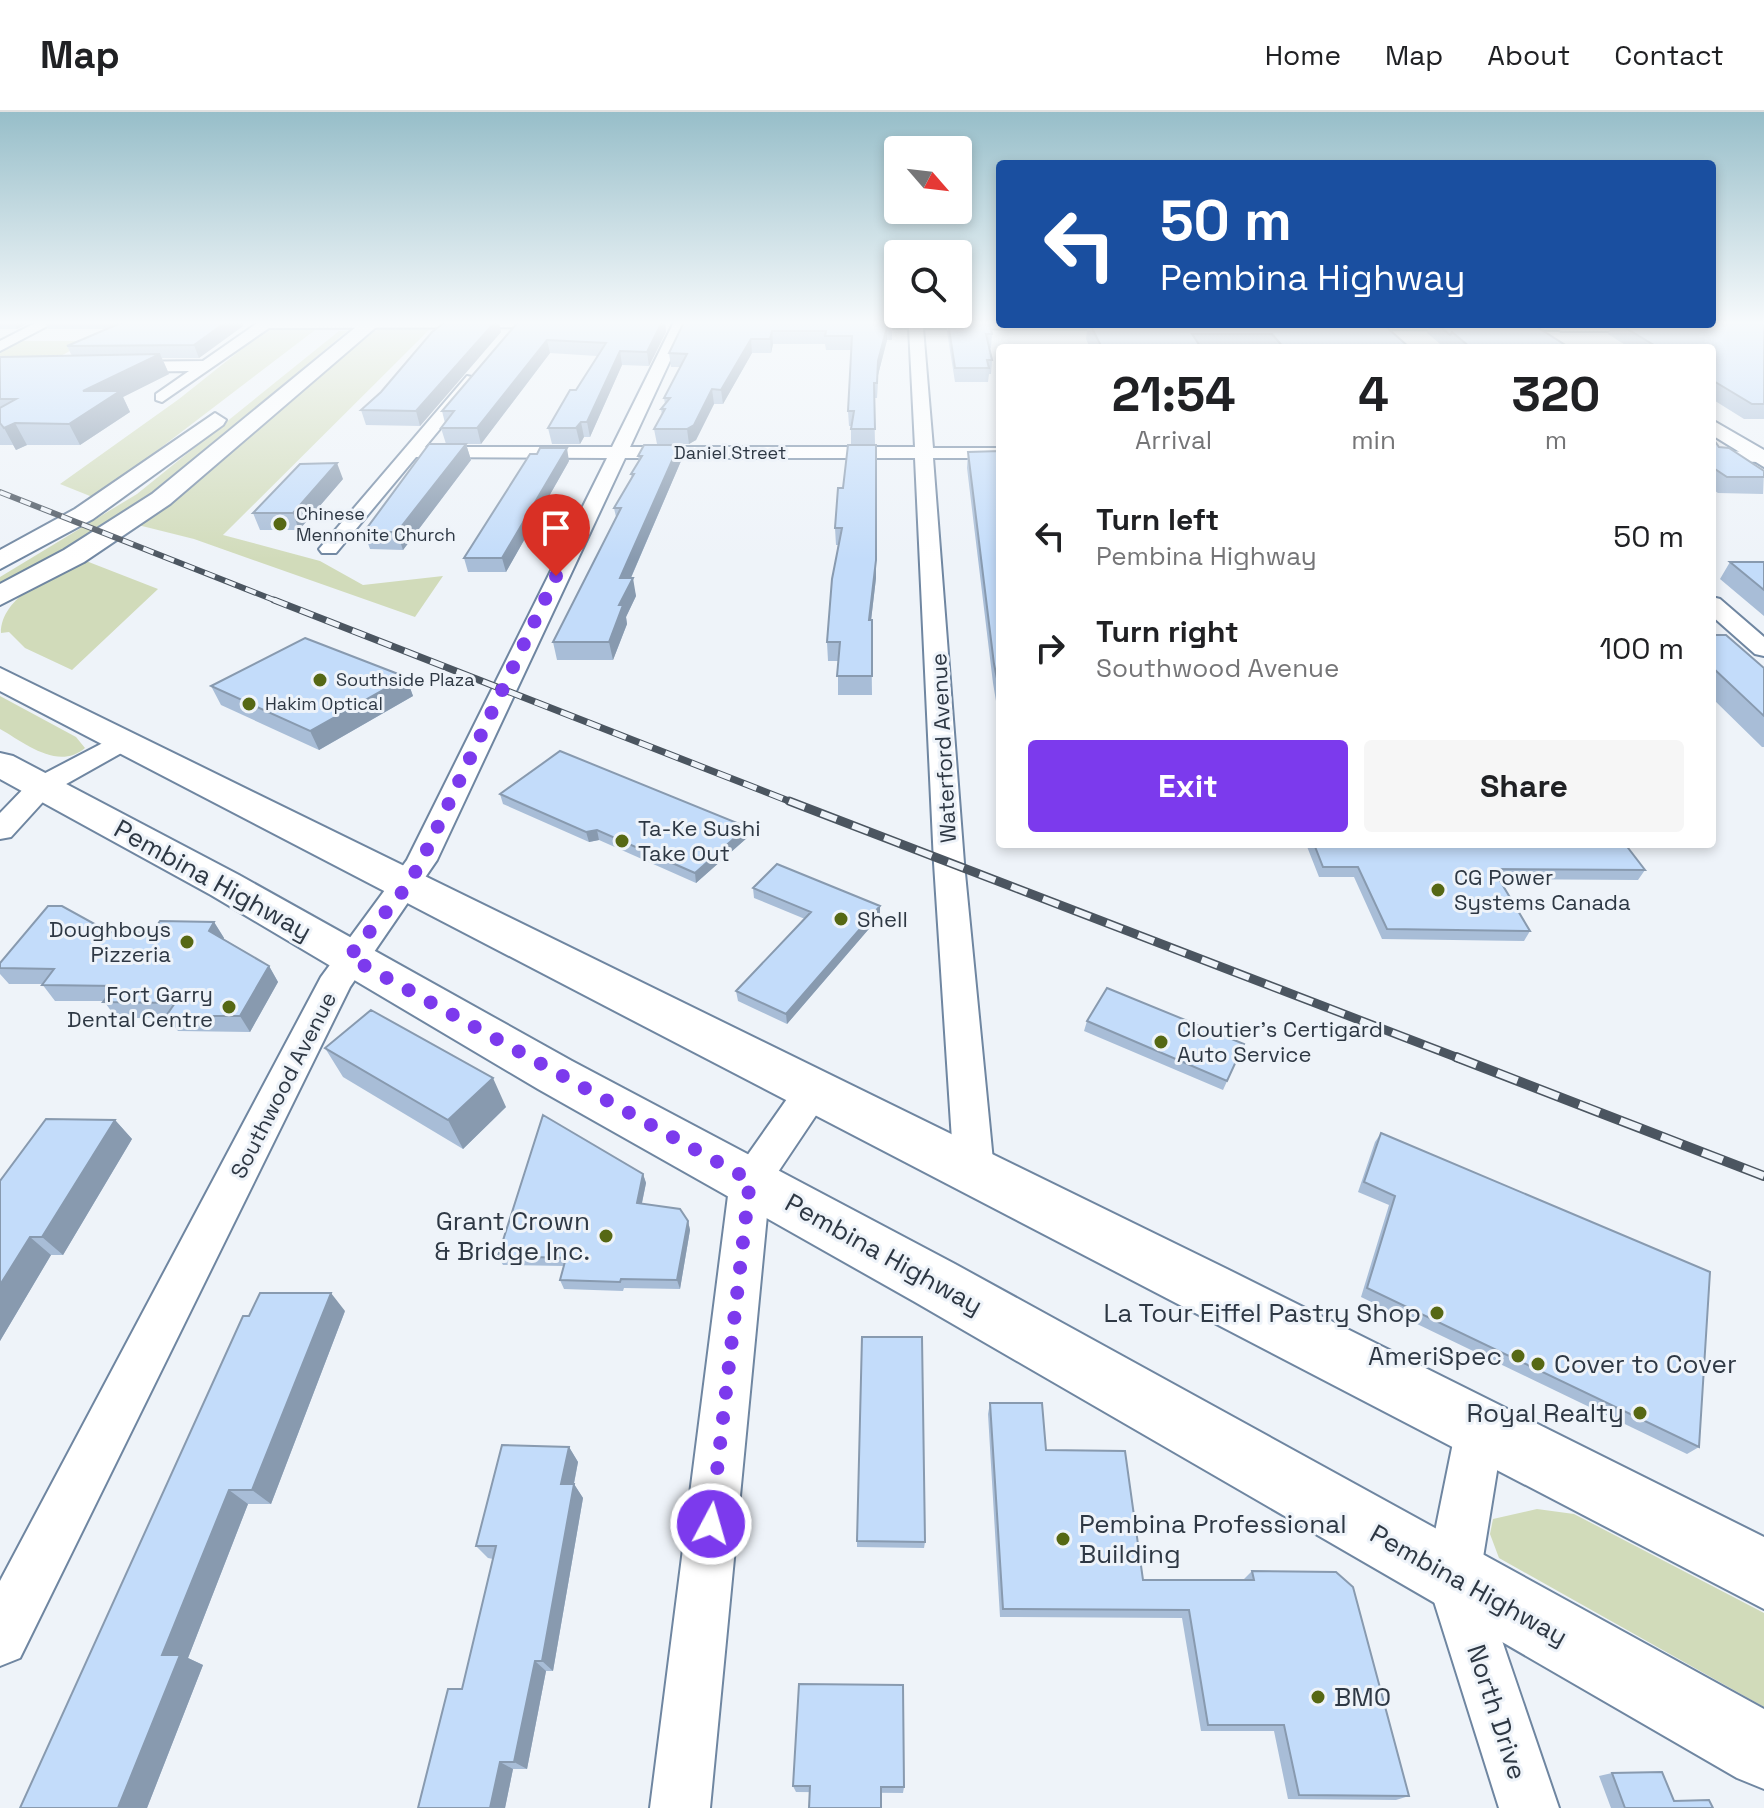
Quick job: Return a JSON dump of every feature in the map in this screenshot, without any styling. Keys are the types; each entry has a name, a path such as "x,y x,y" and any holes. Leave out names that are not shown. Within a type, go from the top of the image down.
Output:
{"main road":[{"path":"0,606 11,590 152,506 279,401"},
{"path":"0,561 84,514 231,407"},
{"path":"4,673 122,741 1764,1574"},
{"name":"Pembina Highway","path":"21,775 225,885 1764,1751"}],"street":[{"path":"329,549 454,401"},
{"name":"Southwood Avenue","path":"0,1638 349,957 408,885 641,401"},
{"name":"Waterford Avenue","path":"923,401 949,863 974,1171"},
{"path":"1716,429 1763,458"},
{"name":"Daniel Street","path":"411,452 996,453"},
{"path":"1716,456 1763,458"},
{"path":"1716,607 1764,649"},
{"path":"0,830 21,775 122,741"},
{"path":"680,1808 750,1180 814,1090"},
{"name":"North Drive","path":"1480,1428 1453,1576 1529,1808"}],"green space":[{"path":"176,401 222,401 95,498 60,484"},
{"path":"252,401 265,401 150,499 0,589 0,577 137,494"},
{"path":"290,401 357,401 223,535 320,561 363,585 443,576 415,617 194,539 138,525 175,499"},
{"path":"81,559 158,589 72,670 25,648 9,632 1,633 3,620 19,598 30,588"},
{"path":"0,696 76,737 85,748 64,757 53,756 0,729"},
{"path":"1537,1509 1574,1514 1764,1613 1764,1707 1499,1558 1490,1534 1493,1519"}],"building":[{"path":"12,401 104,401 69,424 15,423 4,428 0,423 0,408"},
{"path":"371,401 425,401 416,411 361,410"},
{"path":"450,401 498,401 477,428 441,428 454,411 442,411"},
{"path":"564,401 597,401 587,422 581,422 576,428 548,428"},
{"path":"667,401 706,401 694,425 687,429 654,429 665,409 661,409"},
{"path":"849,401 874,401 875,429 851,429 854,411 848,411"},
{"path":"1747,401 1764,401 1764,404"},
{"path":"1716,443 1764,471 1764,477 1727,477 1716,470"},
{"path":"429,444 466,444 397,532 364,532"},
{"path":"644,445 679,445 620,578 633,578 619,605 623,605 609,642 553,642 621,508 614,508 634,474 631,474 642,456 638,456"},
{"path":"848,445 876,445 876,560 869,620 872,620 872,676 837,676 840,642 827,642 832,579 842,528 835,528 838,488 843,488"},
{"path":"540,448 567,448 502,558 464,558 530,454 537,454"},
{"path":"996,451 996,674 994,664 968,452"},
{"path":"337,463 293,513 253,513 300,464"},
{"path":"1730,562 1764,562 1764,590"},
{"path":"1716,635 1726,635 1764,668 1764,716 1716,671"},
{"name":"Southside Plaza","path":"305,638 406,677 310,731 211,686"},
{"path":"560,751 747,827 695,873 597,830 586,832 500,794"},
{"name":"CG Power Systems Canada","path":"1316,848 1628,848 1645,870 1493,869 1530,931 1387,929 1358,867 1323,867"},
{"path":"777,864 880,906 786,1014 736,991 811,912 753,888"},
{"path":"48,906 62,906 109,932 152,933 160,921 214,922 209,931 269,966 240,1016 166,1016 175,1003 103,1002 115,986 42,985 54,969 0,968 0,963"},
{"name":"Cloutier's Certigard Auto Service","path":"1107,988 1244,1044 1227,1081 1087,1021"},
{"path":"371,1010 493,1078 448,1120 325,1048"},
{"path":"543,1115 643,1174 637,1203 680,1209 688,1221 677,1280 560,1280 566,1258 498,1256"},
{"path":"46,1119 115,1120 42,1237 30,1237 0,1285 0,1181"},
{"path":"1381,1133 1710,1272 1699,1447 1367,1288 1395,1196 1364,1182"},
{"path":"260,1293 331,1293 252,1490 229,1490 162,1655 180,1655 118,1808 20,1808 243,1316 249,1316"},
{"path":"862,1337 922,1337 925,1542 857,1541"},
{"path":"990,1403 1042,1403 1046,1450 1125,1451 1143,1580 1254,1580 1252,1571 1336,1572 1353,1587 1409,1796 1299,1795 1284,1725 1208,1725 1189,1610 1003,1609"},
{"path":"502,1445 569,1447 561,1484 574,1484 542,1661 535,1661 514,1762 500,1762 490,1808 418,1808 448,1689 462,1689 496,1546 476,1546"},
{"path":"799,1684 903,1685 904,1787 881,1787 881,1808 809,1808 810,1786 793,1786"},
{"path":"1662,1772 1674,1801 1709,1800 1713,1808 1625,1808 1612,1773"}],"railway":[{"path":"0,492 279,602"},
{"path":"274,600 794,803"},
{"path":"789,801 1461,1059"},
{"path":"1456,1057 1764,1176"}],"place":[{"name":"Chinese Mennonite Church","path":"280,524"},
{"name":"Southside Plaza","path":"320,680"},
{"name":"Hakim Optical","path":"249,704"},
{"name":"Ta-Ke Sushi Take Out","path":"622,841"},
{"name":"CG Power Systems Canada","path":"1438,890"},
{"name":"Shell","path":"841,919"},
{"name":"Doughboys Pizzeria","path":"187,942"},
{"name":"Fort Garry Dental Centre","path":"229,1007"},
{"name":"Cloutier's Certigard Auto Service","path":"1161,1042"},
{"name":"Grant Crown & Bridge Inc.","path":"606,1236"},
{"name":"La Tour Eiffel Pastry Shop","path":"1437,1313"},
{"name":"AmeriSpec","path":"1518,1356"},
{"name":"Cover to Cover","path":"1538,1364"},
{"name":"Royal Realty","path":"1640,1413"},
{"name":"Pembina Professional Building","path":"1063,1539"},
{"name":"BMO","path":"1318,1697"}],"route":[{"path":"556,576 422,860 408,885 349,957 555,1075 750,1180 711,1524"}]}
